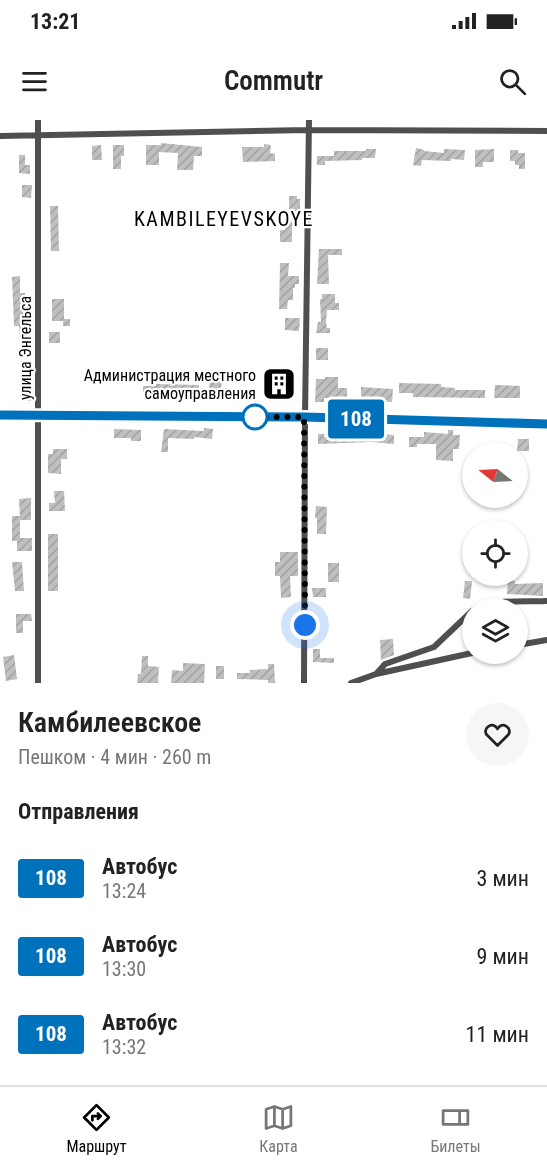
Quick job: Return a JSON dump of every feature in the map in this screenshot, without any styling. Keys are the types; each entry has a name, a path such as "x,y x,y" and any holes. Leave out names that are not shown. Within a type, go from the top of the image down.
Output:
{"street":[{"name":"улица Энгельса","path":"38,120 38,683"},
{"path":"304,683 304,417 309,120"},
{"path":"0,136 308,130 547,131"},
{"path":"0,415 304,417 547,424"},
{"path":"528,602 547,601"},
{"path":"376,674 385,664 434,646 462,621"},
{"path":"528,643 547,640"},
{"path":"351,683 376,674 462,655"}],"building":[{"path":"161,143 202,147 202,156 194,156 193,170 177,170 178,153 159,152 159,165 146,165 146,145 161,145"},
{"path":"264,144 271,145 270,153 275,154 275,161 243,162 242,147 264,147"},
{"path":"101,145 102,160 92,160 92,146"},
{"path":"113,145 124,145 121,169 113,169"},
{"path":"416,148 444,153 444,149 465,150 464,160 422,160 421,166 413,165"},
{"path":"366,149 376,149 375,158 325,161 325,165 317,165 317,156 334,156 334,151 366,151"},
{"path":"494,149 494,162 483,162 483,167 475,167 475,150"},
{"path":"510,150 525,153 525,169 519,169 515,161 510,161"},
{"path":"19,155 25,155 25,165 30,165 30,174 19,173"},
{"path":"22,185 32,185 31,198 22,197"},
{"path":"289,196 297,196 297,199 300,199 300,212 289,211"},
{"path":"50,206 58,206 59,251 51,251"},
{"path":"285,222 292,222 292,242 280,242 280,230 285,230"},
{"path":"319,249 342,249 342,255 328,255 329,284 317,284"},
{"path":"280,263 289,263 288,276 299,276 299,284 295,284 293,288 293,300 288,300 287,309 279,309"},
{"path":"20,276 20,293 25,293 26,304 22,304 27,341 20,341 19,326 14,326 12,277"},
{"path":"322,294 335,294 335,303 339,303 339,310 327,310 326,322 330,333 316,333 318,322 321,322 320,299 322,299"},
{"path":"52,299 64,299 64,319 70,319 70,326 63,326 63,321 52,321"},
{"path":"285,318 300,318 299,331 285,330"},
{"path":"49,332 60,332 60,343 49,343"},
{"path":"316,348 328,348 328,360 316,360"},
{"name":"Администрация местного самоуправления","path":"283,373 289,374 289,380 293,380 293,388 285,387 285,394 264,393 265,377 283,377"},
{"path":"325,377 338,377 338,388 347,388 347,398 324,398 324,402 315,402 316,379 325,379"},
{"path":"210,379 222,381 221,388 247,389 247,397 208,397"},
{"path":"399,383 441,384 441,387 455,388 455,390 485,390 485,398 413,397 413,393 399,393"},
{"path":"156,384 199,385 199,395 143,397 143,386 156,386"},
{"path":"495,385 520,386 520,398 494,398"},
{"path":"361,387 393,389 392,402 381,402 381,397 361,397"},
{"path":"24,388 33,388 33,401 23,400"},
{"path":"204,428 213,429 212,439 168,438 168,452 161,452 164,429 204,431"},
{"path":"114,429 141,430 141,441 131,441 131,438 114,438"},
{"path":"448,430 453,430 453,435 460,435 459,449 453,449 453,461 436,460 436,444 417,444 417,447 409,447 409,437 424,437 424,432 448,434"},
{"path":"318,434 324,434 324,437 341,437 341,434 394,435 394,444 371,442 318,444"},
{"path":"518,439 529,439 529,451 528,442 518,442"},
{"path":"53,449 67,449 67,459 61,459 61,474 48,473 48,454 53,454"},
{"path":"54,491 64,491 65,511 49,511 49,503 55,503"},
{"path":"31,498 31,520 20,520 20,538 32,538 32,551 17,551 17,541 12,541 12,516 20,516 19,499"},
{"path":"316,506 327,507 326,534 317,534"},
{"path":"48,534 58,534 58,591 48,591"},
{"path":"280,552 298,552 298,576 290,576 291,597 281,598 280,576 275,576 275,562 280,562"},
{"path":"12,562 22,562 24,591 15,591"},
{"path":"328,563 339,563 339,582 328,582"},
{"path":"543,583 543,596 507,594 508,586"},
{"path":"464,586 471,586 470,598 463,598"},
{"path":"312,588 326,588 326,597 313,597"},
{"path":"16,614 31,614 32,621 23,621 23,633 16,633"},
{"path":"393,639 394,655 381,660 380,640"},
{"path":"313,649 320,649 320,658 334,658 334,663 313,662"},
{"path":"14,655 17,679 6,681 3,657"},
{"path":"142,656 148,656 148,666 159,667 158,683 137,683 138,674 141,674"},
{"path":"183,663 205,664 204,683 171,683 172,670 183,671"},
{"path":"268,664 274,664 275,683 268,683 268,680 237,679 237,673 268,669"},
{"path":"216,666 224,666 224,679 216,679"}],"bus line":[{"name":"108","path":"0,415 304,417 547,424"}],"place":[{"name":"Администрация местного самоуправления","path":"279,384"}],"district":[{"name":"KAMBILEYEVSKOYE","path":"224,219"}],"route":[{"path":"255,417 304,417 305,625"}]}
